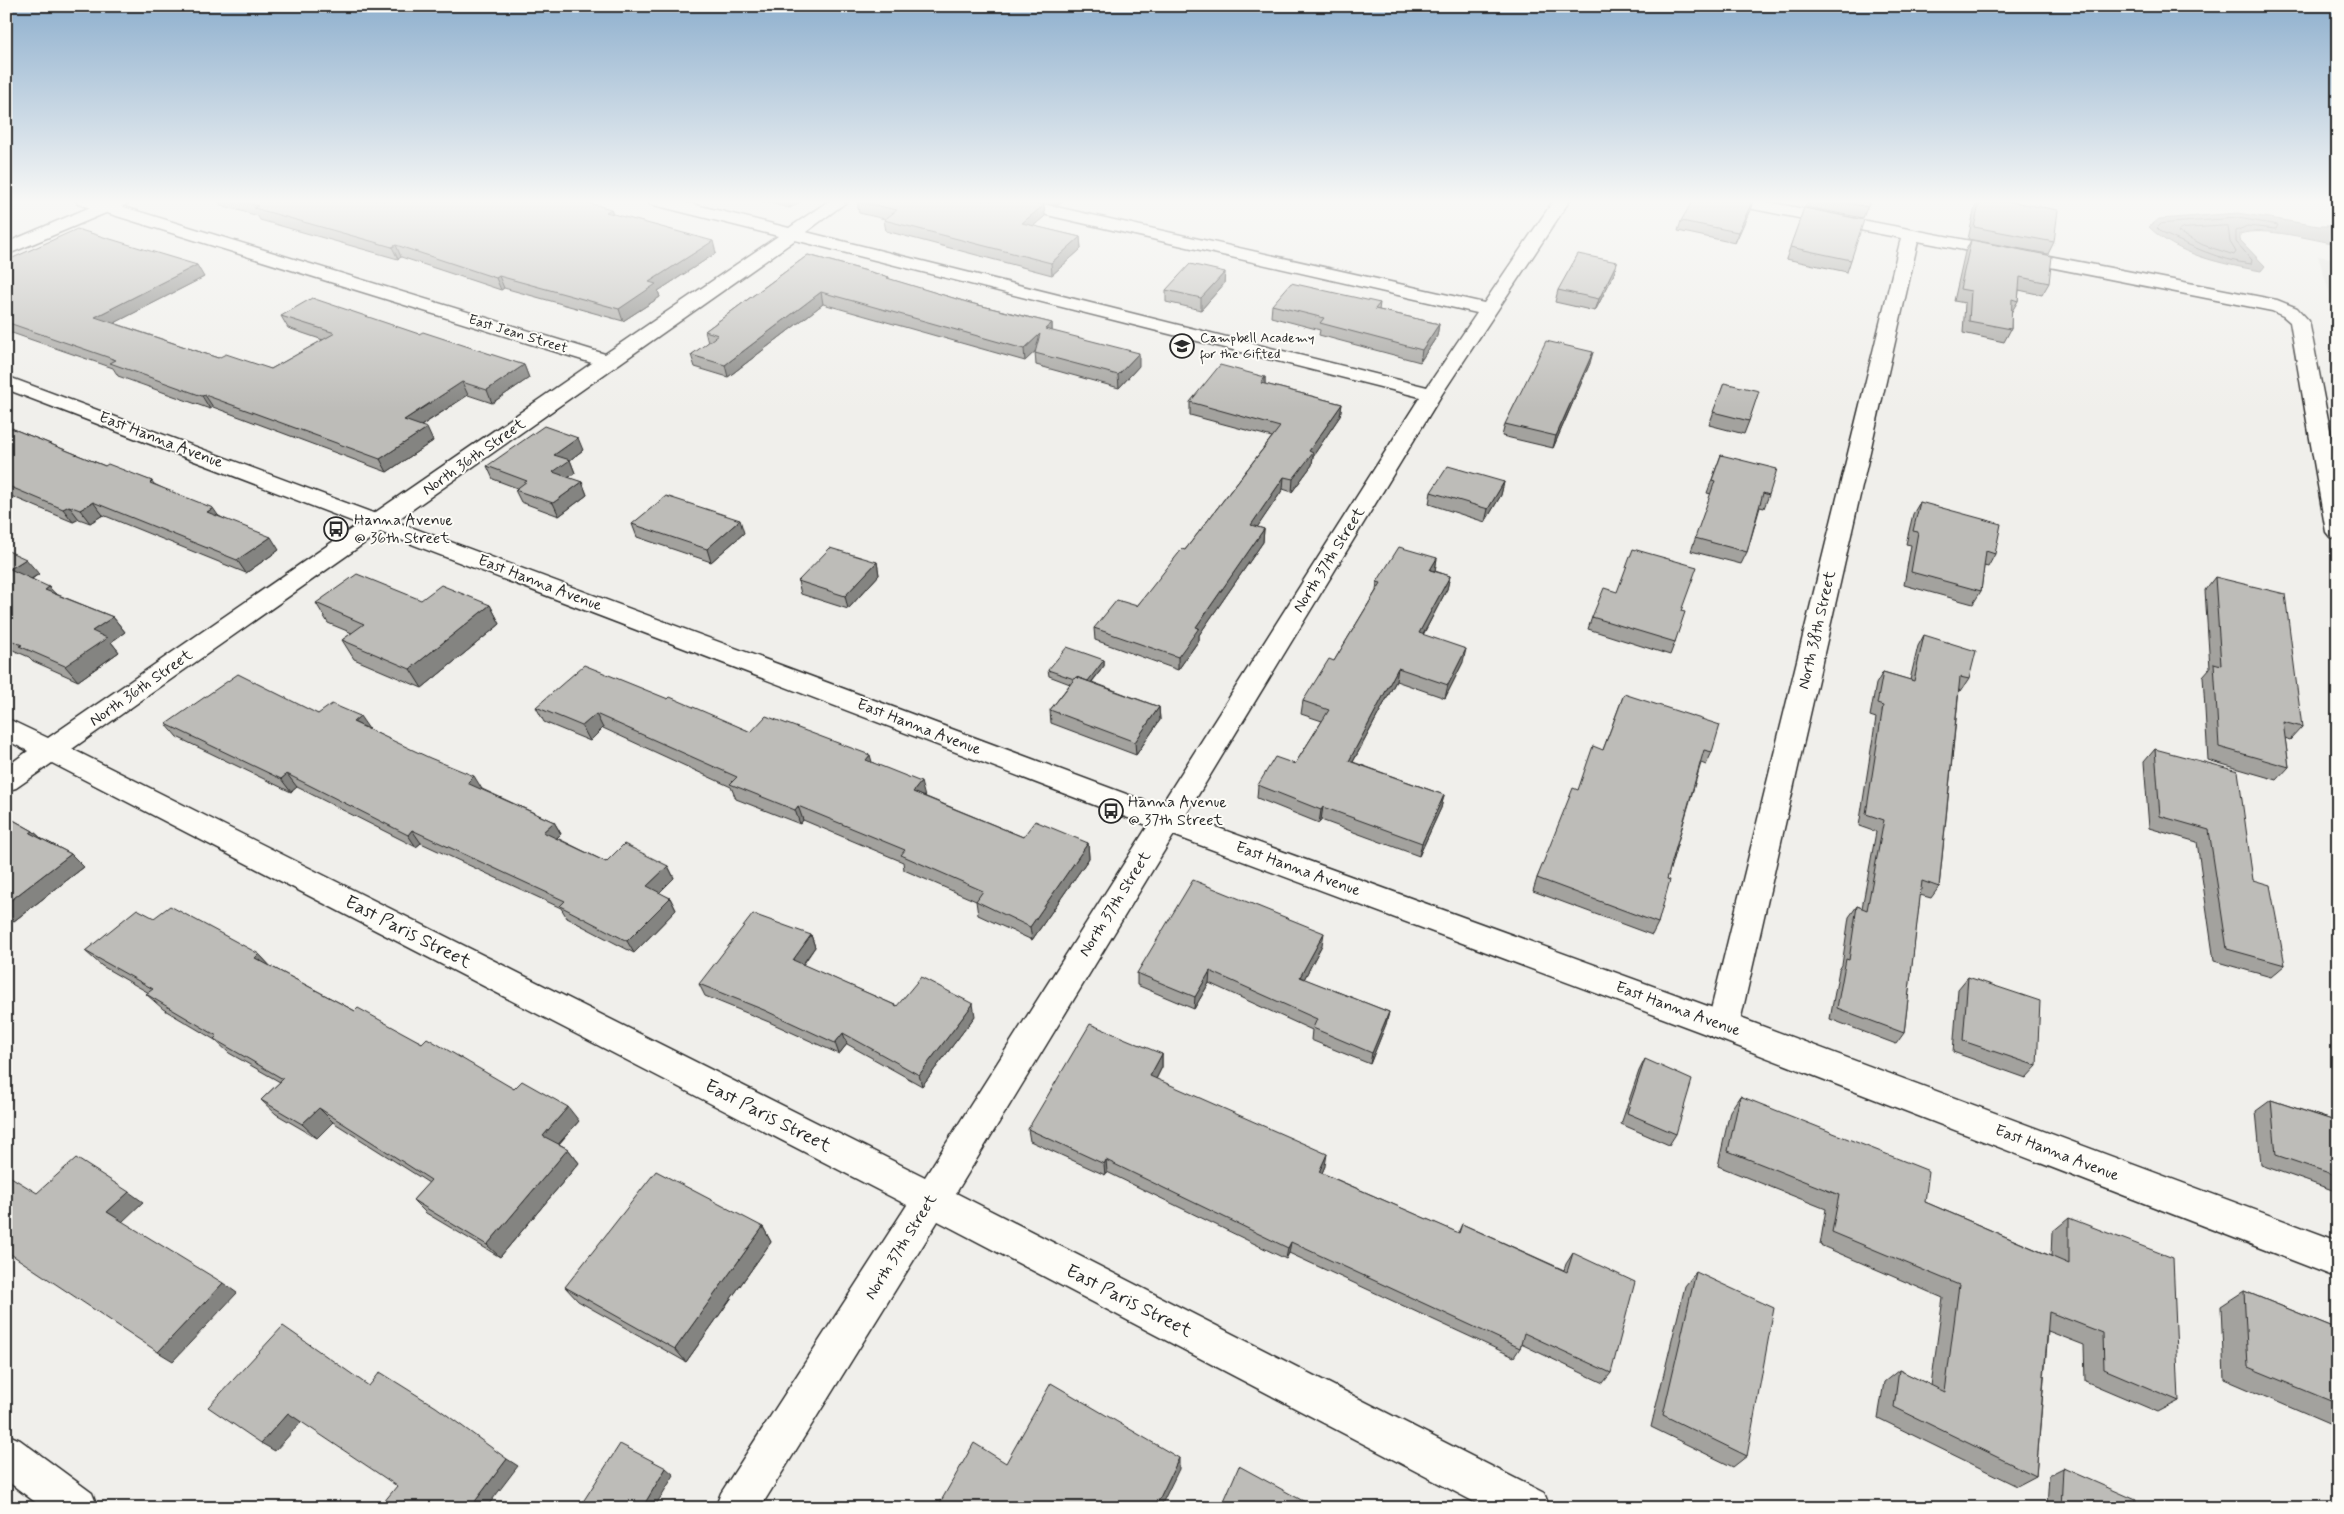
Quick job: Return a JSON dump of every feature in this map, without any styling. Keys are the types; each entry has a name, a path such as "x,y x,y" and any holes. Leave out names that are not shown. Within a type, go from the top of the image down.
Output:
{"street":[{"name":"East Jean Street","path":"324,271 609,362"},
{"name":"North 36th Street","path":"6,781 740,271"},
{"path":"939,271 1432,394"},
{"path":"1316,271 1490,310"},
{"name":"North 37th Street","path":"736,1508 932,1199 1432,394 1516,271"},
{"name":"North 38th Street","path":"1723,1026 1902,271"},
{"path":"2097,271 2277,306 2290,312 2299,321 2338,532"},
{"name":"East Hanna Avenue","path":"6,382 1167,821 1723,1026 2338,1260"},
{"name":"East Paris Street","path":"6,728 932,1199 1529,1508"},
{"path":"6,1454 77,1508"}],"shaded area":[{"path":"2323,271 2338,271 2338,320"}],"building":[{"path":"6,271 186,271 95,317 218,358 226,354 271,369 335,333 281,316 312,298 419,334 423,332 524,365 487,390 462,382 404,420 427,428 380,459 205,395 202,396 110,363 116,360 6,322"},
{"path":"474,271 667,271 649,282 656,284 619,309 499,276 496,278"},
{"path":"787,271 866,271 970,303 1052,323 1045,329 1139,353 1118,375 1035,353 1040,334 1024,349 821,292 725,365 691,355 718,335 705,331"},
{"path":"1184,271 1225,272 1201,298 1166,290"},
{"path":"1569,271 1613,271 1599,299 1558,290"},
{"path":"1964,271 2050,271 2049,283 2020,277 2018,301 2012,299 2011,329 1969,321 1971,291 1960,289"},
{"path":"1291,283 1380,303 1375,309 1439,324 1422,350 1320,323 1324,318 1272,305"},
{"path":"1546,341 1593,352 1556,436 1505,424"},
{"path":"1220,365 1265,377 1261,383 1342,404 1309,451 1313,453 1293,479 1284,477 1251,525 1264,529 1196,627 1199,628 1178,657 1094,628 1117,600 1137,606 1182,549 1185,550 1280,427 1190,402"},
{"path":"1724,383 1759,391 1749,421 1713,412"},
{"path":"6,426 105,466 108,464 152,481 150,483 213,508 207,512 271,537 237,560 93,502 80,510 69,506 63,509 6,485"},
{"path":"544,426 578,438 554,455 570,460 553,472 582,482 553,503 515,490 527,481 487,466"},
{"path":"1721,455 1777,469 1769,495 1763,493 1747,552 1695,538 1715,481 1712,480"},
{"path":"1448,466 1504,482 1488,509 1431,492"},
{"path":"666,496 740,520 707,549 632,524"},
{"path":"1920,502 2001,524 1995,554 1986,551 1981,591 1911,572 1918,532 1913,531"},
{"path":"1399,547 1437,558 1430,570 1450,576 1419,633 1466,649 1448,685 1398,668 1349,761 1444,795 1422,843 1323,807 1321,810 1258,785 1275,757 1295,764 1329,710 1303,701 1329,659 1334,661 1381,583 1377,582"},
{"path":"830,548 877,562 845,596 798,581"},
{"path":"1633,549 1697,567 1681,611 1685,612 1675,642 1592,617 1604,588 1617,592"},
{"path":"6,550 26,559 10,569 49,587 45,590 113,617 92,631 107,638 65,666 19,646 22,645 6,638"},
{"path":"357,574 421,600 441,585 490,605 410,669 342,640 364,624 316,603"},
{"path":"2215,577 2285,594 2302,727 2283,722 2289,767 2219,747 2214,663 2221,665"},
{"path":"1924,635 1976,651 1969,679 1960,677 1939,887 1922,881 1904,1033 1837,1008 1846,959 1849,960 1857,906 1867,910 1884,820 1866,814 1883,706 1877,704 1883,672 1914,681"},
{"path":"1067,647 1104,660 1088,681 1076,677 1074,679 1048,670"},
{"path":"584,665 668,699 670,697 751,732 766,716 870,755 866,760 921,782 913,792 1023,837 1035,821 1088,843 1030,927 976,901 983,891 901,855 905,850 798,806 795,810 730,784 737,777 596,714 582,726 536,707"},
{"path":"238,674 318,714 332,704 360,716 353,722 474,776 467,783 554,822 543,832 606,862 624,844 668,866 647,886 670,898 627,941 560,906 565,901 412,830 408,835 287,774 281,779 166,724"},
{"path":"1076,677 1159,707 1135,742 1050,710"},
{"path":"1624,694 1720,725 1712,752 1704,750 1667,879 1670,880 1658,923 1537,878 1573,788 1578,790 1593,746 1603,750"},
{"path":"2155,749 2238,771 2253,880 2270,885 2285,965 2227,949 2209,830 2160,816"},
{"path":"6,816 33,831 30,833 71,854 6,904"},
{"path":"1193,880 1324,933 1300,977 1389,1012 1372,1053 1313,1028 1317,1019 1210,971 1195,997 1137,973"},
{"path":"170,906 259,954 255,958 355,1011 358,1008 422,1043 427,1038 514,1089 522,1081 568,1107 543,1136 568,1149 487,1245 413,1200 431,1180 319,1108 302,1124 261,1100 283,1079 214,1039 217,1036 146,994 153,989 85,951 137,909 154,918"},
{"path":"753,914 811,935 793,960 897,1006 921,977 973,1004 919,1075 843,1033 835,1043 764,1010 699,984"},
{"path":"1968,977 2040,1001 2037,1066 1963,1041"},
{"path":"1090,1024 1162,1054 1150,1076 1327,1154 1319,1172 1459,1233 1462,1224 1567,1272 1573,1253 1635,1282 1611,1373 1524,1333 1520,1348 1291,1242 1288,1248 1106,1160 1104,1164 1028,1129"},
{"path":"1645,1059 1692,1080 1676,1134 1627,1113"},
{"path":"1740,1096 1929,1171 1925,1202 2069,1264 2069,1218 2173,1258 2179,1401 2104,1369 2103,1333 2049,1312 2036,1476 1894,1407 1899,1370 1945,1392 1959,1285 1832,1232 1839,1195 1728,1151"},
{"path":"2271,1100 2338,1122 2338,1176 2276,1155"},
{"path":"76,1158 129,1192 107,1212 223,1283 158,1352 6,1251 6,1174 37,1193"},
{"path":"656,1171 763,1227 675,1349 565,1287"},
{"path":"1696,1272 1774,1308 1747,1456 1663,1415"},
{"path":"2244,1291 2338,1329 2338,1404 2248,1367"},
{"path":"283,1326 369,1386 380,1372 436,1407 507,1459 470,1508 379,1508 397,1486 288,1413 261,1443 208,1407"},
{"path":"1051,1383 1179,1458 1155,1508 937,1508 974,1443 1006,1463"},
{"path":"620,1444 666,1468 642,1508 579,1508"},
{"path":"1239,1466 1305,1502 1303,1508 1221,1508"},
{"path":"2063,1468 2136,1500 2136,1508 2061,1508"}],"place":[{"name":"Campbell Academy for the Gifted","path":"1182,346"},
{"name":"Hanna Avenue @ 36th Street","path":"336,529"},
{"name":"Hanna Avenue @ 37th Street","path":"1111,811"}]}
